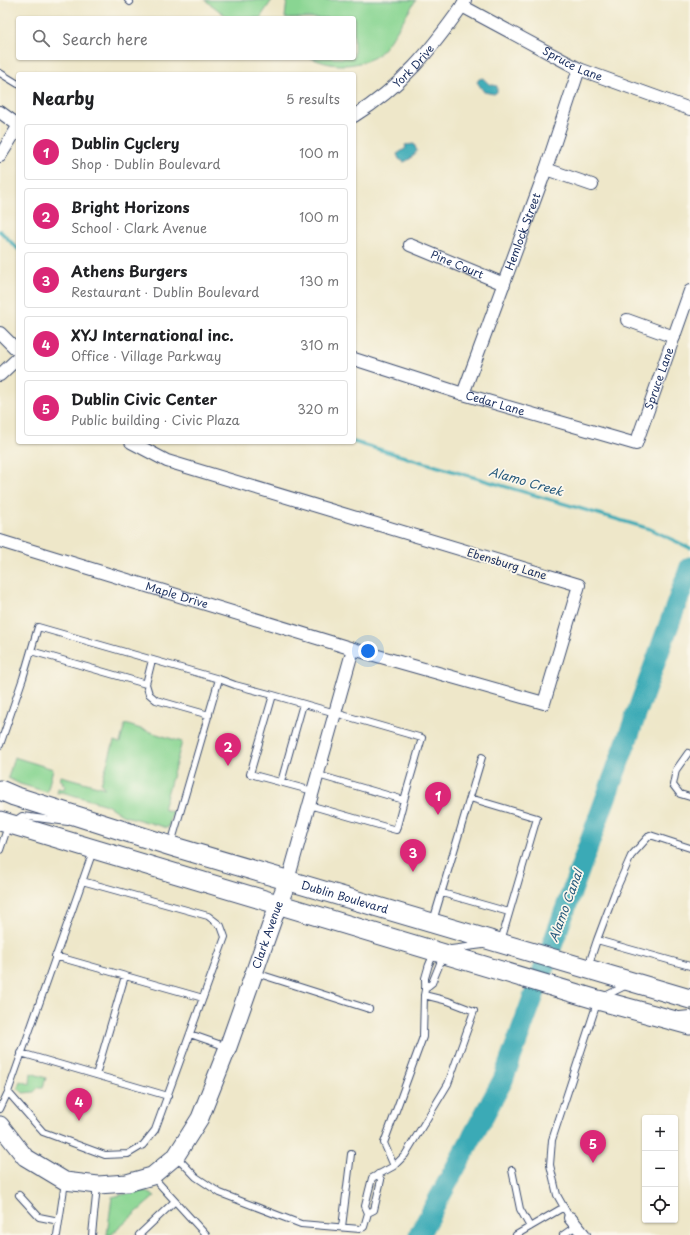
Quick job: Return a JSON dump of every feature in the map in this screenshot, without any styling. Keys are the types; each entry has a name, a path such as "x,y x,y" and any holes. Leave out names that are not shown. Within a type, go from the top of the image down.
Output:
{"main road":[{"name":"Dublin Boulevard","path":"0,790 14,796 171,846 690,999"},
{"path":"5,822 503,972 690,1025"}],"street":[{"name":"Spruce Lane","path":"463,3 579,69 690,108"},
{"name":"York Drive","path":"356,115 393,88 414,68 438,40 463,3"},
{"name":"Hemlock Street","path":"463,394 546,169 579,69"},
{"path":"0,112 16,124"},
{"path":"0,156 16,129"},
{"path":"546,169 592,185"},
{"name":"Pine Court","path":"410,245 504,284"},
{"name":"Spruce Lane","path":"636,444 690,291"},
{"path":"627,320 674,337"},
{"path":"0,333 16,349"},
{"path":"0,375 16,360"},
{"name":"Cedar Lane","path":"356,360 463,394 636,444"},
{"name":"Ebensburg Lane","path":"135,444 167,461 579,585 544,703 353,649"},
{"name":"Maple Drive","path":"0,541 353,649"},
{"name":"Clark Avenue","path":"65,1181 98,1185 127,1183 152,1176 176,1156 200,1118 228,1047 278,904 288,880 353,649"},
{"path":"0,1125 25,1157 65,1181"}],"lane":[{"path":"0,73 16,83"},
{"path":"0,745 38,627 219,679 272,696 422,738 396,830 309,805"},
{"path":"31,651 146,684"},
{"path":"152,660 146,684 149,694 156,700 209,714"},
{"path":"171,846 219,679"},
{"path":"272,696 250,774 313,791"},
{"path":"281,782 303,704"},
{"path":"689,752 676,770 673,785 680,794 690,797"},
{"path":"433,923 482,757"},
{"path":"318,775 404,800"},
{"path":"427,987 425,980 430,961 440,953 500,943 537,818 470,798"},
{"path":"0,850 5,822 22,816 111,827"},
{"path":"584,968 631,856 650,835 690,848"},
{"path":"0,1109 8,1092 93,849"},
{"path":"8,1092 43,1132 104,1155 128,1154 143,1145 155,1130 225,937 221,926 208,916 82,881"},
{"path":"442,893 509,912"},
{"path":"597,940 690,966"},
{"path":"394,1166 384,1143 423,1037 424,995 427,987 432,983 440,953"},
{"path":"56,956 203,998"},
{"path":"255,972 369,1009"},
{"path":"96,1075 126,976"},
{"path":"574,1222 557,1195 550,1165 552,1140 598,1000 632,982"},
{"path":"176,1156 196,1178 220,1193 301,1224 360,1229 364,1227 368,1214 365,1206 372,1178 394,1166 405,1155 448,1084 474,1011 448,1001 424,995"},
{"path":"658,1016 690,1014"},
{"path":"190,1034 228,1047"},
{"path":"21,1053 168,1096"},
{"path":"342,1227 351,1154"},
{"path":"512,1170 520,1209 530,1227"},
{"path":"368,1214 374,1210 381,1180 378,1174"},
{"path":"152,1176 206,1235"},
{"path":"56,1235 65,1181"},
{"path":"92,1235 98,1185"},
{"path":"19,1195 39,1217 59,1221"},
{"path":"139,1235 174,1201"},
{"path":"516,1235 530,1227 574,1222"},
{"path":"562,1235 574,1222"}],"green space":[{"path":"205,0 272,0 261,16 226,16"},
{"path":"287,0 416,0 391,39 376,56 361,63 346,65 325,63 317,60 356,60 356,16 285,16"},
{"path":"125,724 182,742 163,809 173,812 168,828 122,815 107,805 62,792 57,793 58,788 64,789 65,785 62,784 63,781 60,780 61,776 105,788 101,784 114,741 120,743"},
{"path":"14,757 53,769 47,792 20,784 8,778"},
{"path":"31,1073 46,1078 43,1087 39,1087 34,1092 23,1093 18,1088 20,1081 30,1084"},
{"path":"142,1190 155,1196 111,1235 107,1235 112,1197"}],"water":[{"path":"483,78 489,84 497,86 497,92 494,94 484,92 477,82 479,79"},
{"path":"414,144 417,151 410,159 404,162 399,159 397,154 406,148 405,145"}],"waterway":[{"name":"Alamo Creek","path":"0,231 16,247"},
{"name":"Alamo Creek","path":"356,443 650,529 690,548"},
{"name":"Alamo Canal","path":"419,1235 503,1080 690,567"}],"place":[{"name":"Bright Horizons","path":"228,766"},
{"name":"Dublin Cyclery","path":"438,815"},
{"name":"Athens Burgers","path":"413,872"},
{"name":"XYJ International inc.","path":"79,1121"},
{"name":"Dublin Civic Center","path":"593,1163"}]}
